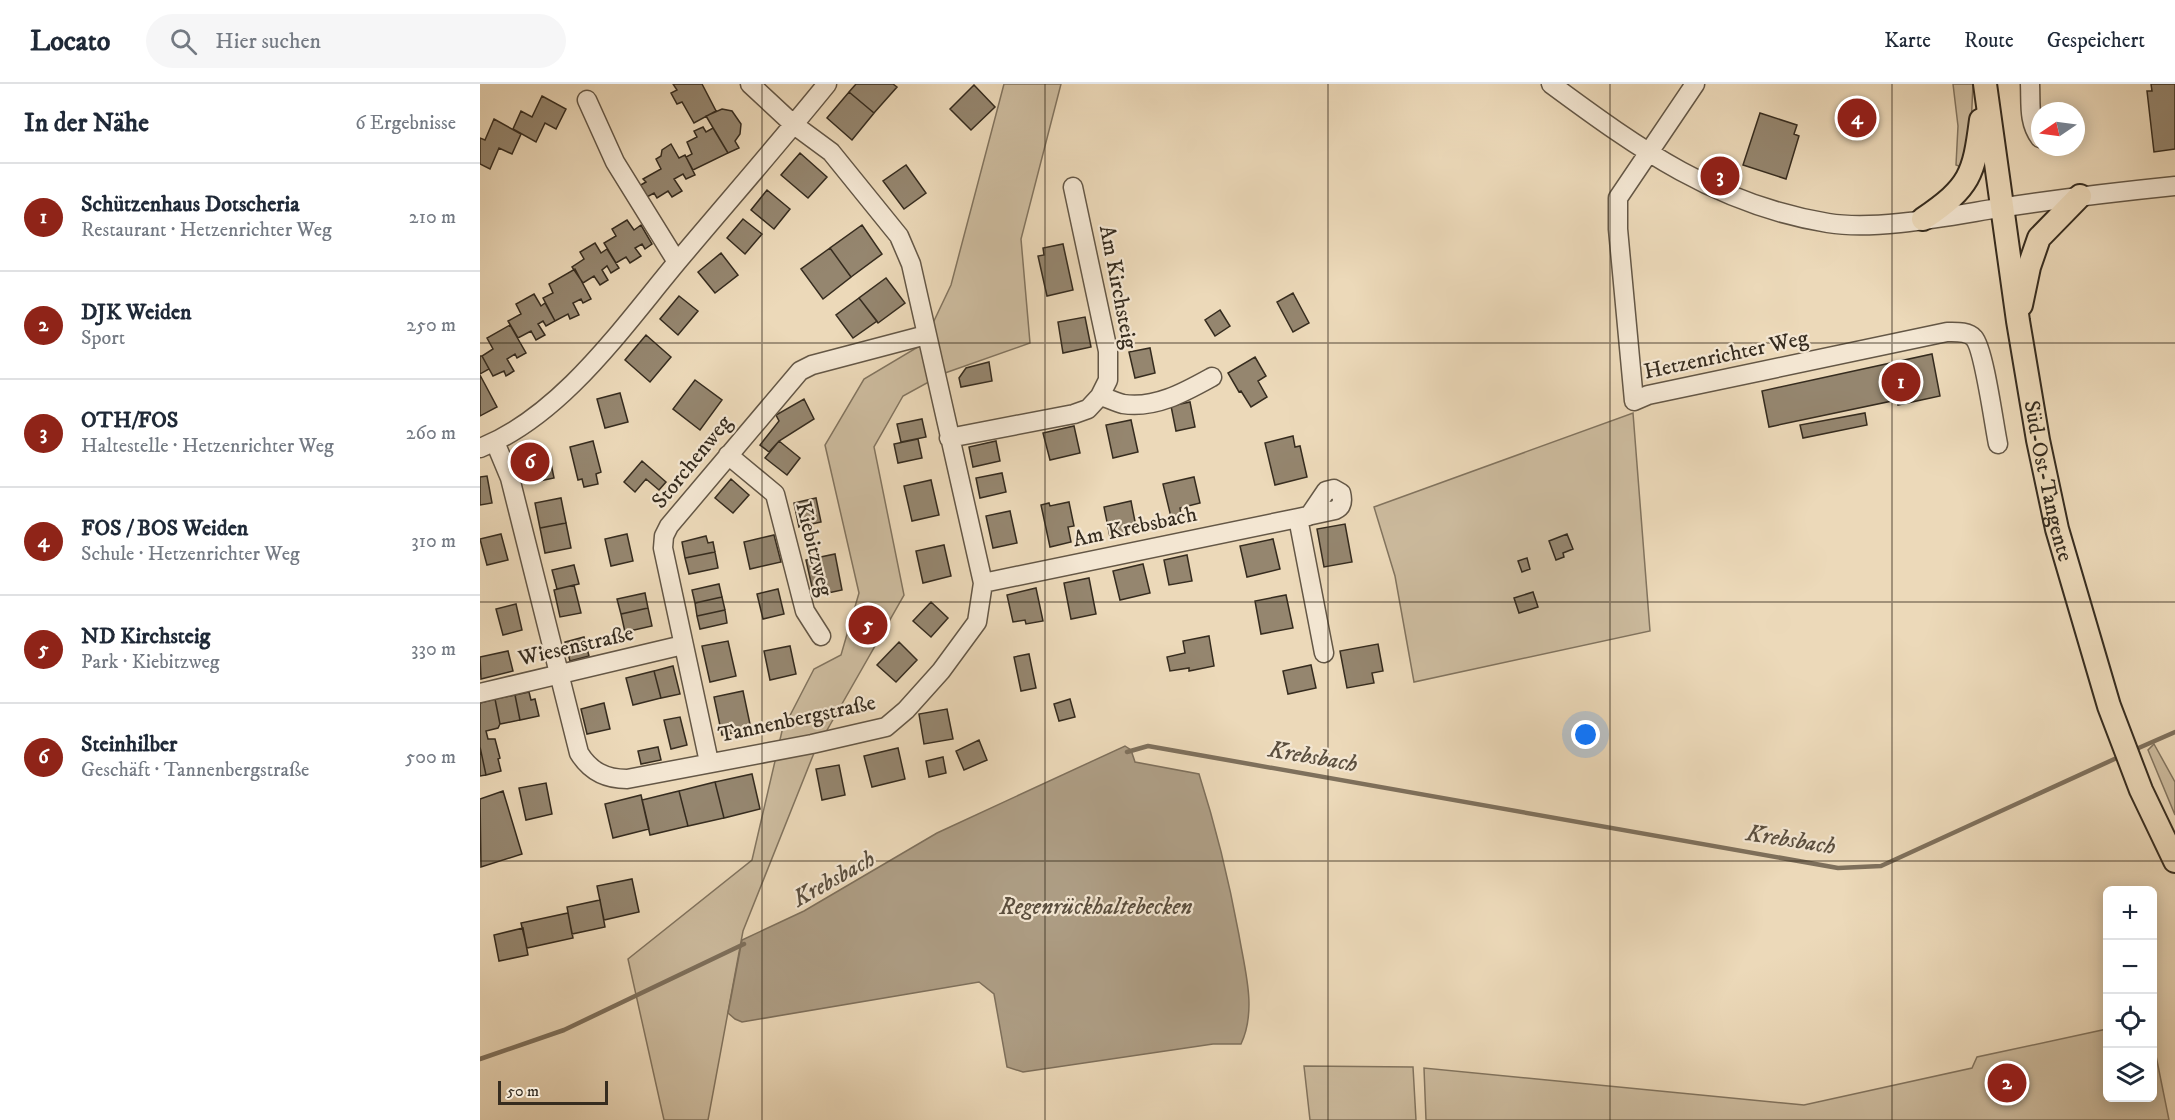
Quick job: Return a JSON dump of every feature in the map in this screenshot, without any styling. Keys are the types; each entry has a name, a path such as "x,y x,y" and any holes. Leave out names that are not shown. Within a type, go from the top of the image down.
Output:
{"main road":[{"name":"Süd-Ost-Tangente","path":"1985,85 2018,321 2056,529 2109,706 2141,790 2175,861"},
{"path":"1923,219 1948,202 1969,178 1976,158 1985,85"},
{"path":"2018,321 2029,267 2039,238 2080,196"}],"street":[{"name":"Tannenbergstraße","path":"488,446 510,478 579,753 584,762 607,778 627,779 812,744 886,727 906,710 941,671 977,622 983,584 911,264 898,236 831,152 793,124 750,84"},
{"path":"488,446 543,411 598,357 827,84"},
{"path":"1551,84 1647,153 1677,171 1724,194 1763,208 1829,224 1869,225 2080,196 2175,186"},
{"path":"1647,153 1695,84"},
{"path":"2030,84 2031,119"},
{"path":"587,100 615,162 677,262"},
{"name":"Hetzenrichter Weg","path":"1647,153 1618,198 1618,229 1634,401 1648,395 1936,334 1966,333 1974,338 1981,353 1998,444"},
{"name":"Am Kirchsteig","path":"1073,187 1108,351 1107,380 1101,396"},
{"name":"Storchenweg","path":"709,762 663,548 664,536 669,526 800,371 812,365 926,335"},
{"path":"949,438 1074,414 1088,409 1101,396 1122,404 1158,402 1182,394 1212,377"},
{"name":"Kiebitzweg","path":"728,455 775,494 806,612 821,636"},
{"name":"Am Krebsbach","path":"983,584 1303,517 1324,653"},
{"name":"Wiesenstraße","path":"480,693 683,645"}],"shaded area":[{"path":"1004,84 1061,84 1021,239 1030,343 945,373 903,396 874,447 904,595 814,753 743,931 708,1120 664,1120 628,959 752,860 782,731 814,669 841,655 859,593 825,445 864,379 923,344 951,285"},
{"path":"1953,84 1973,84 1969,170 1956,165 1958,126"},
{"path":"1633,413 1650,631 1414,682 1395,576 1374,507"},
{"path":"2154,744 2175,782 2175,815 2148,750"},
{"path":"2103,1030 2103,1102 2157,1102 2157,1061 2169,1120 1426,1120 1424,1068 1804,1105 1972,1068 1977,1057"},
{"path":"1304,1066 1413,1067 1416,1120 1310,1120"}],"water":[{"name":"Regenrückhaltebecken","path":"1125,746 1131,750 1135,762 1199,774 1226,874 1246,976 1248,1018 1241,1044 1213,1044 1023,1072 1007,1067 994,994 979,982 742,1022 728,1013 742,940 804,911 937,833"}],"building":[{"path":"673,84 702,84 716,111 694,123 682,102 677,104 671,93 677,90"},
{"path":"856,84 893,84 897,87 874,113 849,92"},
{"path":"2151,84 2175,84 2175,149 2154,152 2147,91 2152,91"},
{"path":"974,85 995,107 971,130 950,109"},
{"path":"849,92 874,113 852,140 827,118"},
{"path":"542,96 566,109 556,129 545,123 536,142 513,129 521,111 532,117"},
{"path":"722,109 732,111 741,124 740,134 735,141 739,148 728,153 706,116"},
{"path":"1760,113 1797,125 1794,134 1799,136 1786,179 1743,165"},
{"path":"494,119 521,134 512,154 499,148 490,169 480,164 480,138 485,140"},
{"path":"703,127 706,132 713,128 728,153 693,170 686,157 692,154 687,142 697,137 694,131"},
{"path":"671,144 679,158 685,155 695,175 686,179 683,174 674,179 682,191 672,197 668,191 657,198 654,193 647,197 639,186 646,182 643,179 661,169 656,159 661,156 662,150"},
{"path":"800,153 827,177 808,198 781,175"},
{"path":"906,165 926,193 904,209 883,181"},
{"path":"767,190 790,209 774,229 751,210"},
{"path":"743,219 762,234 745,254 727,238"},
{"path":"627,220 634,230 641,225 652,244 645,249 642,244 635,248 641,256 630,263 626,257 616,263 604,243 616,236 612,229"},
{"path":"862,225 882,254 851,277 830,248"},
{"path":"595,243 601,253 607,249 619,268 611,273 607,266 602,270 608,280 600,285 594,276 583,283 572,267 584,259 580,252"},
{"path":"1063,244 1073,290 1047,296 1038,256 1044,255 1043,248"},
{"path":"830,248 851,277 823,299 801,269"},
{"path":"721,253 738,275 715,293 698,272"},
{"path":"575,269 591,299 583,303 581,299 573,303 579,315 570,319 568,314 555,321 543,298 553,293 549,284"},
{"path":"886,278 905,303 878,323 859,298"},
{"path":"1293,293 1309,323 1293,332 1277,302"},
{"path":"534,294 541,306 545,303 555,321 546,326 543,321 538,324 545,335 536,340 531,331 518,338 508,321 521,314 516,304"},
{"path":"679,296 698,311 678,335 660,319"},
{"path":"859,298 877,321 853,338 836,315"},
{"path":"1220,310 1230,326 1215,336 1205,320"},
{"path":"1085,317 1091,347 1063,353 1058,322"},
{"path":"510,325 526,353 517,358 515,354 507,359 514,371 506,376 504,371 493,376 482,356 493,349 487,338"},
{"path":"646,335 671,357 650,382 625,360"},
{"path":"1150,348 1155,373 1135,378 1129,352"},
{"path":"1932,354 1940,396 1898,405 1897,400 1769,427 1762,391"},
{"path":"480,356 489,369 480,374"},
{"path":"1255,357 1266,376 1258,381 1267,397 1251,407 1228,373"},
{"path":"989,362 992,381 961,387 959,378 966,368"},
{"path":"480,375 497,407 480,416"},
{"path":"695,380 722,400 700,430 673,409"},
{"path":"620,393 628,422 605,428 597,399"},
{"path":"804,399 814,419 779,441 769,452 760,445 779,421 776,415"},
{"path":"1190,402 1195,427 1176,431 1171,406"},
{"path":"1865,413 1867,425 1803,438 1800,425"},
{"path":"922,419 926,437 901,442 897,424"},
{"path":"1131,420 1138,452 1113,458 1106,425"},
{"path":"1074,426 1080,453 1050,460 1043,433"},
{"path":"1293,436 1295,447 1300,446 1307,477 1275,485 1265,443"},
{"path":"918,439 922,458 898,463 894,444"},
{"path":"593,441 601,472 596,474 598,484 584,487 582,479 578,480 570,447"},
{"path":"779,441 800,458 787,475 765,458"},
{"path":"996,441 1000,461 973,467 969,447"},
{"path":"549,454 554,478 530,483 525,459"},
{"path":"642,461 666,482 659,490 646,479 635,492 624,482"},
{"path":"1002,473 1006,492 980,498 976,478"},
{"path":"487,476 492,503 480,505 480,477"},
{"path":"1194,477 1200,503 1180,508 1181,514 1171,517 1163,484"},
{"path":"731,479 749,495 733,513 715,498"},
{"path":"931,480 939,515 912,521 904,486"},
{"path":"561,498 566,523 540,528 535,503"},
{"path":"816,498 821,522 799,527 794,503"},
{"path":"1131,501 1137,532 1110,537 1104,507"},
{"path":"1069,502 1074,526 1068,527 1071,542 1050,547 1041,505 1049,503 1050,506"},
{"path":"1010,511 1017,543 993,548 986,516"},
{"path":"566,523 571,548 545,553 540,528"},
{"path":"1345,524 1352,562 1324,567 1317,529"},
{"path":"501,534 508,560 487,565 480,539"},
{"path":"627,534 633,561 611,566 605,539"},
{"path":"1567,534 1573,549 1563,553 1564,557 1556,560 1549,541"},
{"path":"774,535 781,562 750,569 744,542"},
{"path":"706,536 708,543 713,542 715,552 685,558 682,542"},
{"path":"1273,539 1280,569 1247,577 1240,546"},
{"path":"944,545 951,576 923,583 916,551"},
{"path":"715,552 718,568 689,574 685,558"},
{"path":"835,554 842,590 814,596 806,560"},
{"path":"1187,555 1192,581 1169,585 1164,560"},
{"path":"1527,558 1530,569 1522,572 1518,561"},
{"path":"1143,564 1150,593 1120,600 1113,571"},
{"path":"574,565 579,584 557,589 552,570"},
{"path":"1089,578 1096,614 1071,619 1064,583"},
{"path":"719,584 722,597 695,603 692,590"},
{"path":"574,585 581,613 560,617 554,590"},
{"path":"1036,588 1043,621 1026,624 1025,620 1013,622 1007,595"},
{"path":"778,589 784,614 763,619 757,594"},
{"path":"1533,592 1538,607 1519,613 1514,598"},
{"path":"645,593 648,608 621,614 617,599"},
{"path":"1286,595 1293,628 1261,634 1255,601"},
{"path":"722,597 725,610 697,616 695,603"},
{"path":"931,602 948,618 931,637 913,621"},
{"path":"516,604 522,630 503,635 496,609"},
{"path":"648,608 652,626 625,632 621,614"},
{"path":"725,610 727,623 700,629 697,616"},
{"path":"1209,636 1214,666 1189,671 1189,668 1170,671 1167,657 1185,653 1183,641"},
{"path":"584,637 589,656 570,661 565,642"},
{"path":"728,641 736,676 710,682 702,646"},
{"path":"899,642 917,660 896,682 877,665"},
{"path":"1378,644 1383,671 1372,673 1374,683 1347,688 1340,651"},
{"path":"790,646 796,674 770,680 764,651"},
{"path":"508,651 513,671 481,679 480,657"},
{"path":"1029,654 1036,688 1021,691 1014,657"},
{"path":"1311,665 1316,688 1288,694 1283,671"},
{"path":"673,666 680,694 661,698 654,671"},
{"path":"654,671 661,698 633,705 626,678"},
{"path":"743,691 751,729 722,735 714,697"},
{"path":"529,692 531,700 535,699 539,716 520,720 515,695"},
{"path":"515,695 520,720 500,724 495,699"},
{"path":"495,699 500,724 498,728 486,731 488,739 495,739 501,771 486,775 480,747 480,703"},
{"path":"1070,699 1075,717 1059,721 1054,704"},
{"path":"604,703 610,729 587,734 581,709"},
{"path":"947,709 953,739 924,744 919,714"},
{"path":"680,717 687,745 671,749 664,720"},
{"path":"979,740 987,760 964,770 956,751"},
{"path":"480,747 486,775 480,776"},
{"path":"658,747 661,760 641,764 638,751"},
{"path":"898,748 905,779 872,787 864,756"},
{"path":"943,757 946,773 929,777 926,761"},
{"path":"839,765 845,795 822,800 816,769"},
{"path":"752,774 760,809 724,818 715,782"},
{"path":"715,782 724,818 688,826 679,791"},
{"path":"546,783 552,814 526,820 519,788"},
{"path":"503,791 522,854 481,867 480,799"},
{"path":"679,791 688,826 650,835 642,800"},
{"path":"641,795 649,829 613,838 605,804"},
{"path":"632,879 639,912 604,920 597,886"},
{"path":"600,900 605,927 572,934 567,907"},
{"path":"568,913 573,938 527,948 521,923"},
{"path":"523,928 528,955 499,961 494,935"}],"waterway":[{"name":"Krebsbach","path":"2134,750 2175,732"},
{"name":"Krebsbach","path":"1127,752 1148,746 1838,868 1881,866 2121,756"},
{"name":"Krebsbach","path":"480,1059 564,1030 744,944"}],"place":[{"name":"FOS / BOS Weiden","path":"1857,118"},
{"name":"OTH/FOS","path":"1720,176"},
{"name":"Schützenhaus Dotscheria","path":"1901,382"},
{"name":"Steinhilber","path":"530,462"},
{"name":"ND Kirchsteig","path":"868,625"},
{"name":"DJK Weiden","path":"2007,1083"}]}
